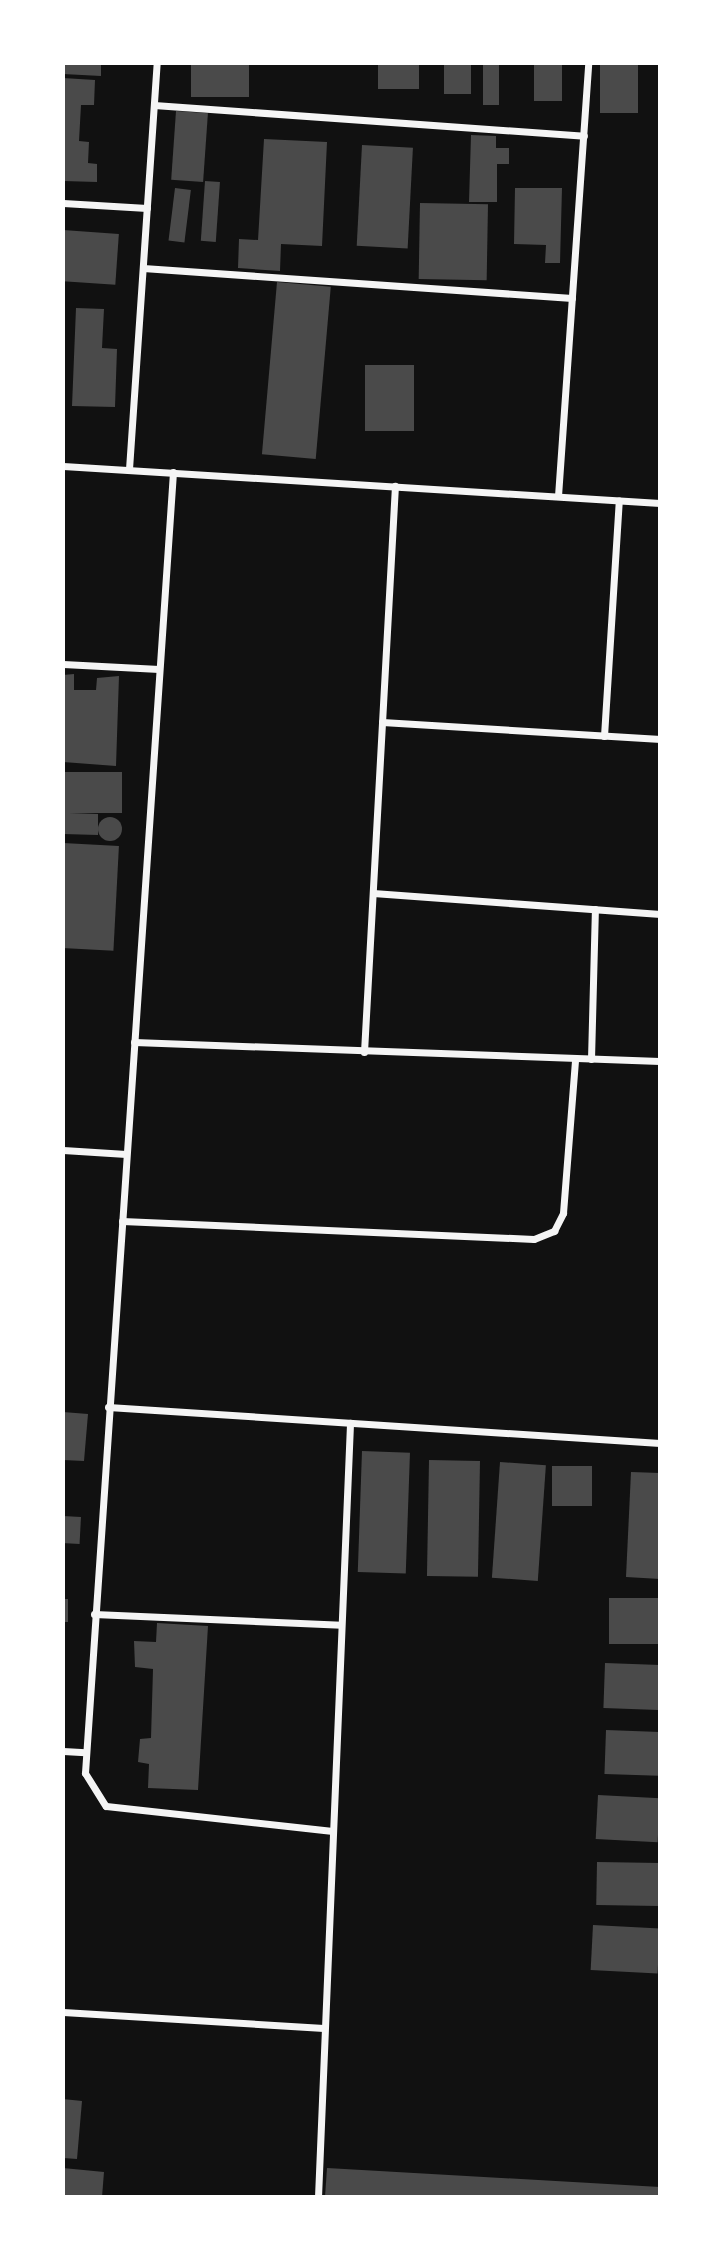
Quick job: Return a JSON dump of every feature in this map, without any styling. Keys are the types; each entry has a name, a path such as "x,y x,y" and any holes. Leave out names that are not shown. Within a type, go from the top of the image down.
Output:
{"street":[{"path":"129,470 157,63"},
{"path":"558,496 588,63"},
{"path":"154,105 584,136"},
{"path":"63,203 147,208"},
{"path":"143,268 572,298"},
{"path":"63,466 660,502"},
{"path":"173,472 85,1752 94,1795 106,1806 332,1831"},
{"path":"364,1052 395,486"},
{"path":"604,736 619,500"},
{"path":"63,664 159,669"},
{"path":"382,722 660,739"},
{"path":"373,893 660,914"},
{"path":"591,1059 595,909"},
{"path":"134,1042 660,1061"},
{"path":"122,1221 534,1238 554,1231 563,1213 575,1059"},
{"path":"63,1150 126,1154"},
{"path":"108,1407 660,1444"},
{"path":"318,2197 351,1423"},
{"path":"94,1614 341,1625"},
{"path":"63,1751 85,1752"},
{"path":"63,2012 324,2028"}],"building":[{"path":"63,63 101,63 101,76 63,74"},
{"path":"191,63 249,63 249,97 191,97"},
{"path":"378,63 419,63 419,89 378,89"},
{"path":"444,63 471,63 471,94 444,94"},
{"path":"483,63 499,63 499,105 483,105"},
{"path":"534,63 562,63 562,101 534,101"},
{"path":"600,63 638,63 638,113 600,113"},
{"path":"63,78 95,80 94,105 81,105 79,141 89,142 88,163 97,164 97,182 63,181"},
{"path":"176,111 208,113 203,182 171,180"},
{"path":"471,135 496,136 496,148 509,148 509,164 497,164 497,202 469,202"},
{"path":"264,139 327,142 322,246 281,244 280,271 238,268 239,239 258,240"},
{"path":"362,145 413,148 408,249 357,246"},
{"path":"205,181 220,182 216,242 201,241"},
{"path":"175,188 191,190 184,243 169,241"},
{"path":"515,188 562,188 560,263 545,263 546,245 514,244"},
{"path":"420,203 488,204 487,280 419,279"},
{"path":"63,230 119,234 115,285 63,281"},
{"path":"277,282 331,287 316,459 262,454"},
{"path":"76,308 104,309 102,348 117,349 115,407 72,406"},
{"path":"365,365 414,365 414,431 365,431"},
{"path":"74,674 74,690 96,690 97,678 119,676 116,766 63,762 63,675"},
{"path":"63,772 122,772 122,813 69,813 98,814 98,835 63,834"},
{"path":"110,817 119,820 122,829 119,838 110,841 101,838 98,829 101,820"},
{"path":"63,843 119,846 113,951 63,948"},
{"path":"63,1412 88,1414 84,1461 63,1460"},
{"path":"362,1451 410,1453 406,1574 358,1572"},
{"path":"429,1460 480,1461 478,1577 427,1576"},
{"path":"500,1462 546,1465 538,1581 492,1578"},
{"path":"552,1466 592,1466 592,1506 552,1506"},
{"path":"631,1472 660,1473 660,1579 626,1577"},
{"path":"63,1516 81,1517 80,1544 63,1543"},
{"path":"609,1598 660,1598 660,1644 609,1644"},
{"path":"63,1599 68,1599 68,1622 63,1622"},
{"path":"157,1623 208,1626 198,1790 148,1788 149,1764 138,1762 140,1739 151,1738 153,1669 135,1667 134,1641 156,1642"},
{"path":"605,1663 660,1665 658,1710 603,1708"},
{"path":"606,1730 660,1732 658,1776 604,1774"},
{"path":"598,1795 660,1798 658,1842 596,1839"},
{"path":"597,1862 660,1863 659,1906 596,1905"},
{"path":"593,1925 660,1929 658,1973 591,1970"},
{"path":"63,2099 82,2101 77,2159 63,2158"},
{"path":"63,2168 104,2172 102,2197 63,2197"},
{"path":"327,2168 660,2187 660,2197 325,2197"}]}
